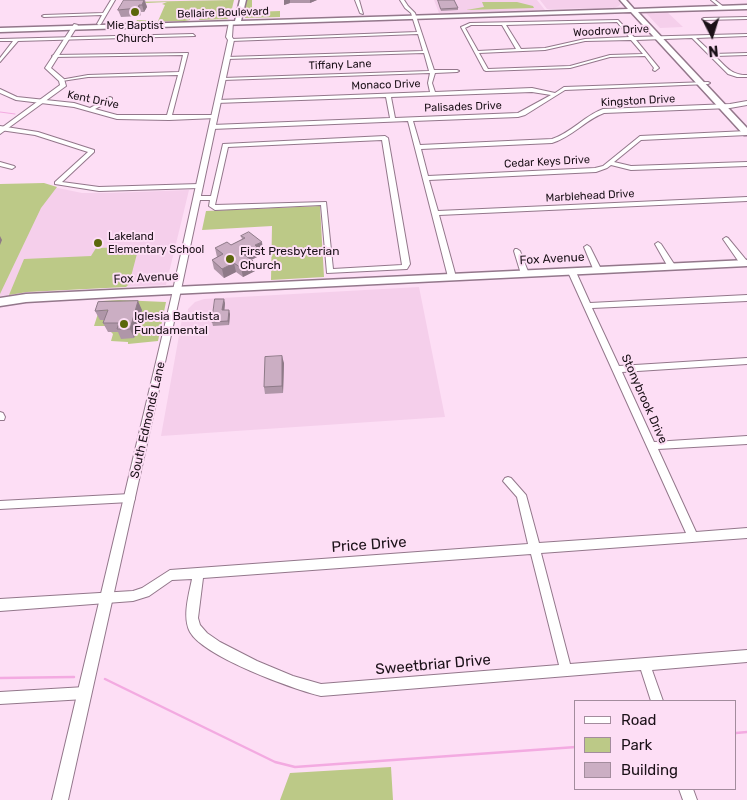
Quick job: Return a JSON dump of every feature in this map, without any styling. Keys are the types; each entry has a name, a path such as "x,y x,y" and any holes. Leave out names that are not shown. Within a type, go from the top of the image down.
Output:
{"main road":[{"name":"South Edmonds Lane","path":"235,21 243,0"},
{"name":"South Edmonds Lane","path":"235,4 235,21"},
{"name":"Bellaire Boulevard","path":"542,12 631,6 721,7"},
{"name":"Bellaire Boulevard","path":"0,29 542,12 631,6 652,8 747,6"},
{"path":"631,6 699,83 747,124"},
{"path":"660,38 708,83 747,133"},
{"name":"Fox Avenue","path":"0,302 26,298 746,263"}],"street":[{"path":"98,26 113,0"},
{"path":"357,0 362,13"},
{"path":"402,0 403,4 414,15 433,75 430,83 433,93"},
{"path":"713,0 721,7"},
{"path":"542,12 553,22"},
{"path":"542,12 546,22"},
{"path":"44,16 104,14"},
{"path":"704,19 747,18"},
{"name":"South Edmonds Lane","path":"60,800 108,599 223,79 231,40 229,37 235,21"},
{"path":"647,55 610,56 570,67 486,70 464,25 618,21 633,38 647,55 657,68 655,70"},
{"path":"504,24 519,50"},
{"path":"75,26 54,56 48,69 62,80 88,76 180,73"},
{"path":"0,40 193,34"},
{"path":"231,40 420,34"},
{"name":"Woodrow Drive","path":"476,52 545,49 576,40 747,35"},
{"path":"693,37 734,75 747,76"},
{"path":"0,61 17,39"},
{"path":"227,58 425,52"},
{"path":"54,56 182,53 186,55 168,118"},
{"path":"712,55 747,54"},
{"name":"Tiffany Lane","path":"223,79 457,71"},
{"path":"2,130 62,87 62,80"},
{"name":"Palisades Drive","path":"212,127 523,114 564,89 708,83"},
{"name":"Kent Drive","path":"0,90 16,98 74,105 125,117 214,117"},
{"name":"Monaco Drive","path":"218,102 539,90 554,94"},
{"path":"388,95 393,120"},
{"path":"90,110 110,99"},
{"name":"Kingston Drive","path":"418,147 552,141 566,137 595,114 603,111 726,106 747,103"},
{"path":"410,119 452,278"},
{"path":"2,130 36,133 92,151 57,183"},
{"name":"Cedar Keys Drive","path":"426,178 596,170 610,163 637,140 644,137 747,133"},
{"path":"385,138 406,264 404,267 330,270 324,203 214,208 212,206 213,198 222,152 225,145 230,143 385,138"},
{"path":"207,152 222,152"},
{"path":"610,163 631,168 747,164"},
{"path":"0,164 12,167"},
{"path":"57,183 100,189 199,186"},
{"path":"196,198 213,198"},
{"name":"Marblehead Drive","path":"435,213 747,199"},
{"path":"726,238 746,263"},
{"path":"658,244 672,267"},
{"path":"587,247 598,270"},
{"path":"517,251 525,274"},
{"path":"355,270 356,282"},
{"name":"Stonybrook Drive","path":"572,272 693,537"},
{"path":"588,306 747,298"},
{"path":"617,368 747,361"},
{"path":"652,446 747,440"},
{"path":"508,481 521,495 566,670"},
{"path":"0,505 130,498"},
{"name":"Price Drive","path":"0,605 133,596 145,592 170,575 198,572 747,533"},
{"name":"Sweetbriar Drive","path":"198,572 193,616 194,628 205,640 307,688 321,690 747,656"},
{"path":"645,665 657,700"},
{"path":"0,698 85,693"}],"shaded area":[{"path":"434,0 537,0 545,10 439,13"},
{"path":"540,0 618,0 621,3 614,8 547,9"},
{"path":"666,11 683,27 660,28 646,13"},
{"name":"Lakeland Elementary School","path":"53,187 82,193 189,190 166,285 57,289 0,296 0,284 39,202"},
{"path":"419,287 445,417 161,436 182,319 187,319 188,309 195,302 204,299"}],"green space":[{"path":"234,0 230,17 227,19 199,20 202,12 196,9 191,14 190,20 185,21 136,22 137,20 158,21 165,5 162,4 167,2 127,4 127,2"},
{"path":"247,0 252,0 252,12 280,11 280,17 245,18 243,14"},
{"path":"482,2 517,2 533,6 534,8 466,10 484,7"},
{"path":"44,183 57,187 41,208 0,294 0,184"},
{"path":"320,206 324,277 271,280 272,226 202,230 206,211"},
{"path":"134,247 138,250 129,284 126,287 27,292 9,295 24,259 91,256 96,248"},
{"path":"102,301 166,302 158,341 128,344 128,342 111,341 113,334 105,326 94,326"},
{"path":"391,767 393,800 280,800 290,773"}],"building":[{"path":"124,0 144,0 138,8 118,10"},
{"path":"438,0 454,0 458,8 441,9"},
{"path":"249,232 262,242 255,245 257,247 243,254 253,261 241,268 234,263 222,269 212,260 223,254 215,248 227,242 231,245 245,238 241,236"},
{"path":"215,299 224,299 222,310 229,310 228,321 212,322"},
{"path":"138,301 130,329 117,329 119,323 103,323 108,310 95,311 98,302"},
{"path":"282,356 282,386 264,387 265,357"}],"waterway":[{"path":"0,112 15,114"},
{"path":"0,678 74,677"},
{"path":"105,679 275,762 295,767 574,747"},
{"path":"737,733 747,732"}],"place":[{"name":"Mie Baptist Church","path":"135,12"},
{"name":"Lakeland Elementary School","path":"98,243"},
{"name":"First Presbyterian Church","path":"230,259"},
{"name":"Iglesia Bautista Fundamental","path":"124,324"}]}
